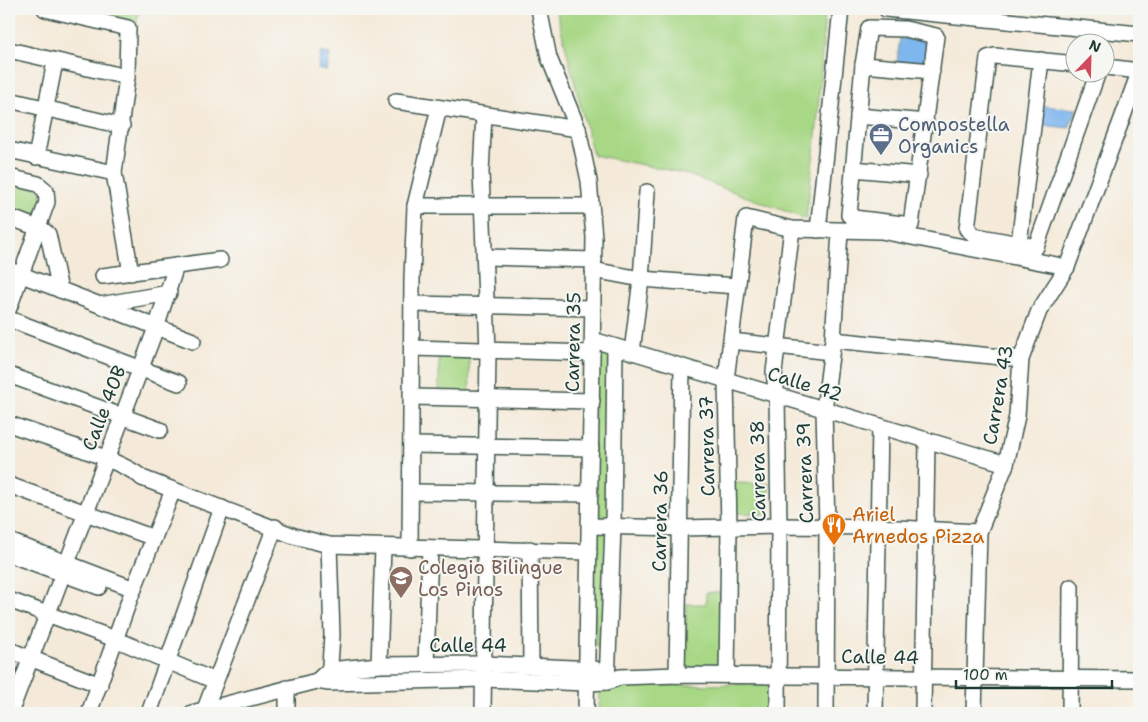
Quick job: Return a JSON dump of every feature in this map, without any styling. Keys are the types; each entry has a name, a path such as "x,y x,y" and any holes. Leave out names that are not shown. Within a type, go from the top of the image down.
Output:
{"street":[{"path":"45,9 128,28 127,77 122,126 114,173 131,273"},
{"name":"Carrera 35","path":"539,9 549,58 578,130 589,181 591,206 594,265 586,713"},
{"path":"818,230 841,9"},
{"path":"886,9 964,13 1139,34"},
{"path":"905,29 907,11"},
{"path":"869,28 905,29 936,36 911,224 851,216 858,116 869,28"},
{"path":"9,50 127,77"},
{"path":"1066,63 995,56 988,58 968,229 976,236 1032,248 1038,244 1095,82"},
{"path":"1019,244 1040,60"},
{"path":"36,157 55,62"},
{"path":"863,65 932,71"},
{"path":"1116,69 1139,72"},
{"name":"Carrera 43","path":"974,713 979,532 1006,464 1017,416 1021,359 1039,311 1067,267 1139,72"},
{"path":"9,100 122,126"},
{"path":"396,101 578,130"},
{"path":"410,548 412,304 415,206 439,108"},
{"path":"482,713 488,399 484,206 481,172 484,115"},
{"path":"858,116 926,122"},
{"path":"9,150 114,173"},
{"path":"853,169 919,175"},
{"path":"9,177 38,184 46,191 46,202 38,227 14,272 9,308"},
{"path":"632,352 641,279 647,192"},
{"path":"415,206 591,206"},
{"path":"9,217 38,227 48,234 60,290"},
{"name":"Carrera 37","path":"727,675 729,528 726,380 746,218 792,229"},
{"path":"792,229 840,232 881,231 1067,267"},
{"name":"Carrera 38","path":"778,713 779,526 777,397 774,372 792,229"},
{"name":"Carrera 39","path":"826,713 827,526 824,410 832,346 840,232"},
{"path":"485,257 594,265 641,279 737,286"},
{"path":"103,276 220,260"},
{"name":"Calle 40B","path":"10,708 141,368 169,293 176,266"},
{"path":"14,272 193,341"},
{"path":"100,305 169,293"},
{"path":"412,304 593,308"},
{"path":"9,319 179,383"},
{"path":"731,341 777,346 832,346 1021,359"},
{"name":"Calle 42","path":"412,348 488,351 593,346 616,347 777,397 1006,464"},
{"path":"611,676 616,347"},
{"name":"Carrera 36","path":"677,675 682,367"},
{"path":"9,375 122,418 160,430"},
{"path":"412,396 592,402"},
{"path":"9,424 104,463 133,480 142,478 275,527 294,536 330,544 410,548 530,549 588,552"},
{"path":"874,713 880,426"},
{"path":"9,434 104,463"},
{"path":"923,713 927,441"},
{"path":"411,445 591,448"},
{"path":"9,484 154,538"},
{"path":"89,713 132,593 173,490"},
{"path":"411,492 590,494"},
{"path":"149,713 222,508"},
{"path":"590,526 680,528 827,526 979,532"},
{"path":"198,711 215,680 275,527"},
{"path":"9,541 64,568"},
{"path":"325,678 332,635 330,544"},
{"path":"379,665 383,547"},
{"path":"426,665 430,548"},
{"path":"530,549 531,666"},
{"path":"9,554 64,568 132,593"},
{"path":"1070,713 1071,587"},
{"path":"9,600 115,639 167,662 215,680"},
{"path":"9,650 100,685"},
{"name":"Calle 44","path":"198,711 239,707 288,688 379,665 426,665 484,672 531,666 587,675"},
{"name":"Calle 44","path":"325,678 484,672 611,676 727,675 1139,679"},
{"path":"287,713 288,688"},
{"path":"10,708 27,713"}],"green space":[{"path":"115,9 140,9 136,25 113,19"},
{"path":"556,9 825,9 817,126 806,219 683,173 593,155"},
{"path":"9,182 39,189 43,198 34,218 9,212"},
{"path":"595,349 614,353 611,521 592,519"},
{"path":"439,353 469,354 470,395 439,395"},
{"path":"733,483 769,484 768,514 733,513"},
{"path":"594,530 610,530 605,644 600,650 595,645"},
{"path":"724,592 722,670 685,669 686,604 706,604 706,593"},
{"path":"775,684 776,713 599,713 600,686"}],"water":[{"path":"900,38 928,42 926,65 897,62"},
{"path":"321,52 330,54 327,71 318,69"},
{"path":"1043,106 1077,109 1069,128 1041,125"}],"place":[{"name":"Compostella Organics","path":"881,156"},
{"name":"Ariel Arnedos Pizza","path":"834,546"},
{"name":"Colegio Bilingue Los Pinos","path":"401,599"}]}
